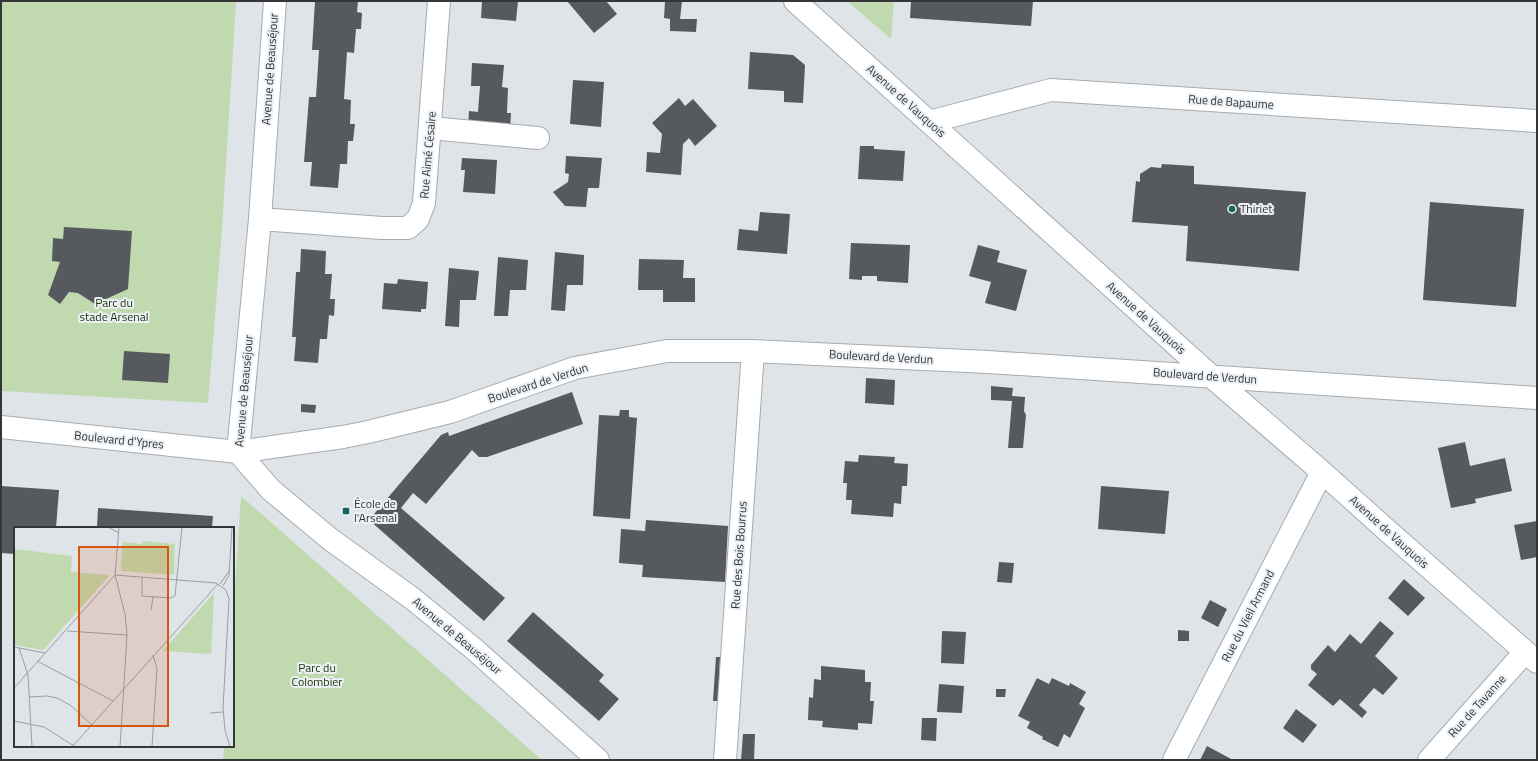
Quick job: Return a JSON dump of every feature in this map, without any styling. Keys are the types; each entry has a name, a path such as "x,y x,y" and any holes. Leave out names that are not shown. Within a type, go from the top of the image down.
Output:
{"street":[{"name":"Avenue de Beauséjour","path":"275,1 260,219 238,452 271,490 330,539 414,599 598,760"},
{"name":"Rue Aimé Césaire","path":"260,219 382,228 408,228 418,219 424,203 439,1"},
{"name":"Avenue de Vauquois","path":"795,1 1212,377 1531,657"},
{"name":"Rue de Bapaume","path":"929,122 1051,90 1537,121"},
{"path":"430,128 538,138"},
{"name":"Boulevard de Verdun","path":"238,452 343,437 450,412 575,368 667,351 753,351 988,362 1537,398"},
{"name":"Rue des Bois Bourrus","path":"725,760 753,351"},
{"name":"Boulevard d'Ypres","path":"1,427 238,452"},
{"name":"Rue du Vieil Armand","path":"1174,760 1322,472"},
{"name":"Rue de Tavanne","path":"1429,760 1531,657"}],"green space":[{"name":"Parc du stade Arsenal","path":"1,1 236,1 222,229 208,403 1,391"},
{"path":"847,1 894,1 891,39"},
{"name":"Parc du Colombier","path":"241,496 542,760 223,760 224,747 234,747 234,604"}],"building":[{"path":"315,1 358,1 357,12 362,13 361,29 356,29 354,53 347,52 344,99 351,100 350,124 355,124 353,141 348,141 347,164 340,164 338,188 310,186 312,162 304,162 309,97 316,97 319,50 312,50"},
{"path":"482,1 518,1 516,21 481,18"},
{"path":"567,1 606,1 617,14 594,33"},
{"path":"665,1 682,1 680,19 697,19 696,32 670,31 670,19 664,18"},
{"path":"911,1 1033,1 1031,26 910,18"},
{"path":"750,52 793,55 805,65 803,103 784,102 784,91 748,89"},
{"path":"472,63 504,65 502,87 508,88 507,113 511,113 510,130 468,127 469,111 478,112 480,86 471,86"},
{"path":"573,80 604,82 601,127 570,124"},
{"path":"679,98 685,106 693,99 717,126 695,146 689,138 683,144 681,175 646,172 647,152 660,153 662,134 652,123"},
{"path":"860,146 874,146 874,149 905,151 903,181 858,179"},
{"path":"566,156 602,158 599,188 588,188 586,207 565,206 553,192 568,182 569,174 565,173"},
{"path":"462,158 497,160 495,194 463,192 465,170 461,170"},
{"path":"1162,164 1194,166 1194,184 1306,192 1299,271 1186,261 1188,226 1132,222 1136,181 1140,182 1140,174 1151,167 1161,168"},
{"path":"1430,202 1524,209 1516,307 1423,300"},
{"path":"760,212 790,214 787,254 737,250 739,229 758,231"},
{"path":"64,227 132,231 128,289 95,304 78,293 69,292 60,304 48,295 60,262 52,261 53,238 63,239"},
{"path":"851,243 910,245 908,283 877,281 877,276 862,276 862,280 849,279"},
{"path":"978,245 1000,251 997,262 1027,270 1016,311 985,303 991,282 969,276"},
{"path":"301,249 326,251 325,274 332,274 330,299 335,299 334,316 329,315 327,339 320,339 318,363 294,361 296,337 292,337 296,272 300,272"},
{"path":"555,252 584,255 583,285 567,285 565,311 551,310"},
{"path":"498,257 528,260 526,290 510,290 508,316 494,316"},
{"path":"639,259 684,260 683,278 695,278 695,302 663,302 663,290 638,290"},
{"path":"449,268 479,271 476,300 460,300 459,327 445,326"},
{"path":"398,279 428,282 426,309 421,309 421,312 382,309 384,283 397,284"},
{"path":"124,351 170,354 168,383 122,380"},
{"path":"866,378 895,380 894,405 865,403"},
{"path":"991,386 1013,388 1012,396 1025,397 1024,411 1026,415 1023,448 1008,448 1012,401 991,400"},
{"path":"572,392 583,424 487,457 479,457 472,450 426,504 413,493 401,508 505,598 484,621 369,520 441,435 448,432 449,436"},
{"path":"301,404 316,405 315,413 301,412"},
{"path":"620,410 629,410 629,417 637,418 630,519 593,516 599,415 619,416"},
{"path":"1465,442 1470,466 1505,458 1512,491 1475,499 1476,503 1451,508 1438,448"},
{"path":"859,455 895,457 894,463 908,464 907,486 902,486 901,504 894,503 893,517 851,514 852,500 846,500 847,483 843,483 845,461 858,462"},
{"path":"1,486 59,490 56,527 14,527 14,554 1,553"},
{"path":"1101,486 1169,491 1165,534 1098,529"},
{"path":"98,508 213,516 212,527 97,527"},
{"path":"646,520 728,526 725,582 642,577 643,565 619,563 621,529 645,531"},
{"path":"1537,521 1537,557 1521,560 1514,525"},
{"path":"999,562 1014,563 1012,583 997,582"},
{"path":"1404,579 1425,598 1408,616 1388,598"},
{"path":"1210,600 1227,609 1218,627 1201,618"},
{"path":"533,612 604,675 599,681 619,699 599,721 507,641"},
{"path":"1380,621 1394,633 1375,656 1398,678 1383,695 1374,688 1359,705 1367,712 1362,718 1340,699 1333,706 1308,685 1317,674 1311,669 1311,665 1328,645 1335,652 1350,634 1361,644"},
{"path":"1178,630 1189,631 1189,641 1178,641"},
{"path":"942,631 966,632 964,664 941,663"},
{"path":"716,657 720,657 718,701 713,701"},
{"path":"821,666 865,670 865,682 871,682 870,701 874,701 872,724 858,723 858,730 822,727 823,721 808,720 809,697 813,698 814,679 821,680"},
{"path":"1037,678 1049,684 1052,678 1069,686 1070,683 1086,692 1079,704 1085,708 1070,738 1064,734 1058,747 1042,739 1043,737 1027,728 1030,722 1018,716"},
{"path":"939,684 964,686 962,713 937,712"},
{"path":"996,689 1006,689 1005,697 996,697"},
{"path":"1296,709 1317,725 1303,743 1283,728"},
{"path":"922,718 937,718 936,741 921,740"},
{"path":"743,734 755,734 754,760 741,760"},
{"path":"1207,746 1233,760 1200,760"}],"place":[{"name":"Thiriet","path":"1232,209"},
{"name":"École de l'Arsenal","path":"346,511"}]}
